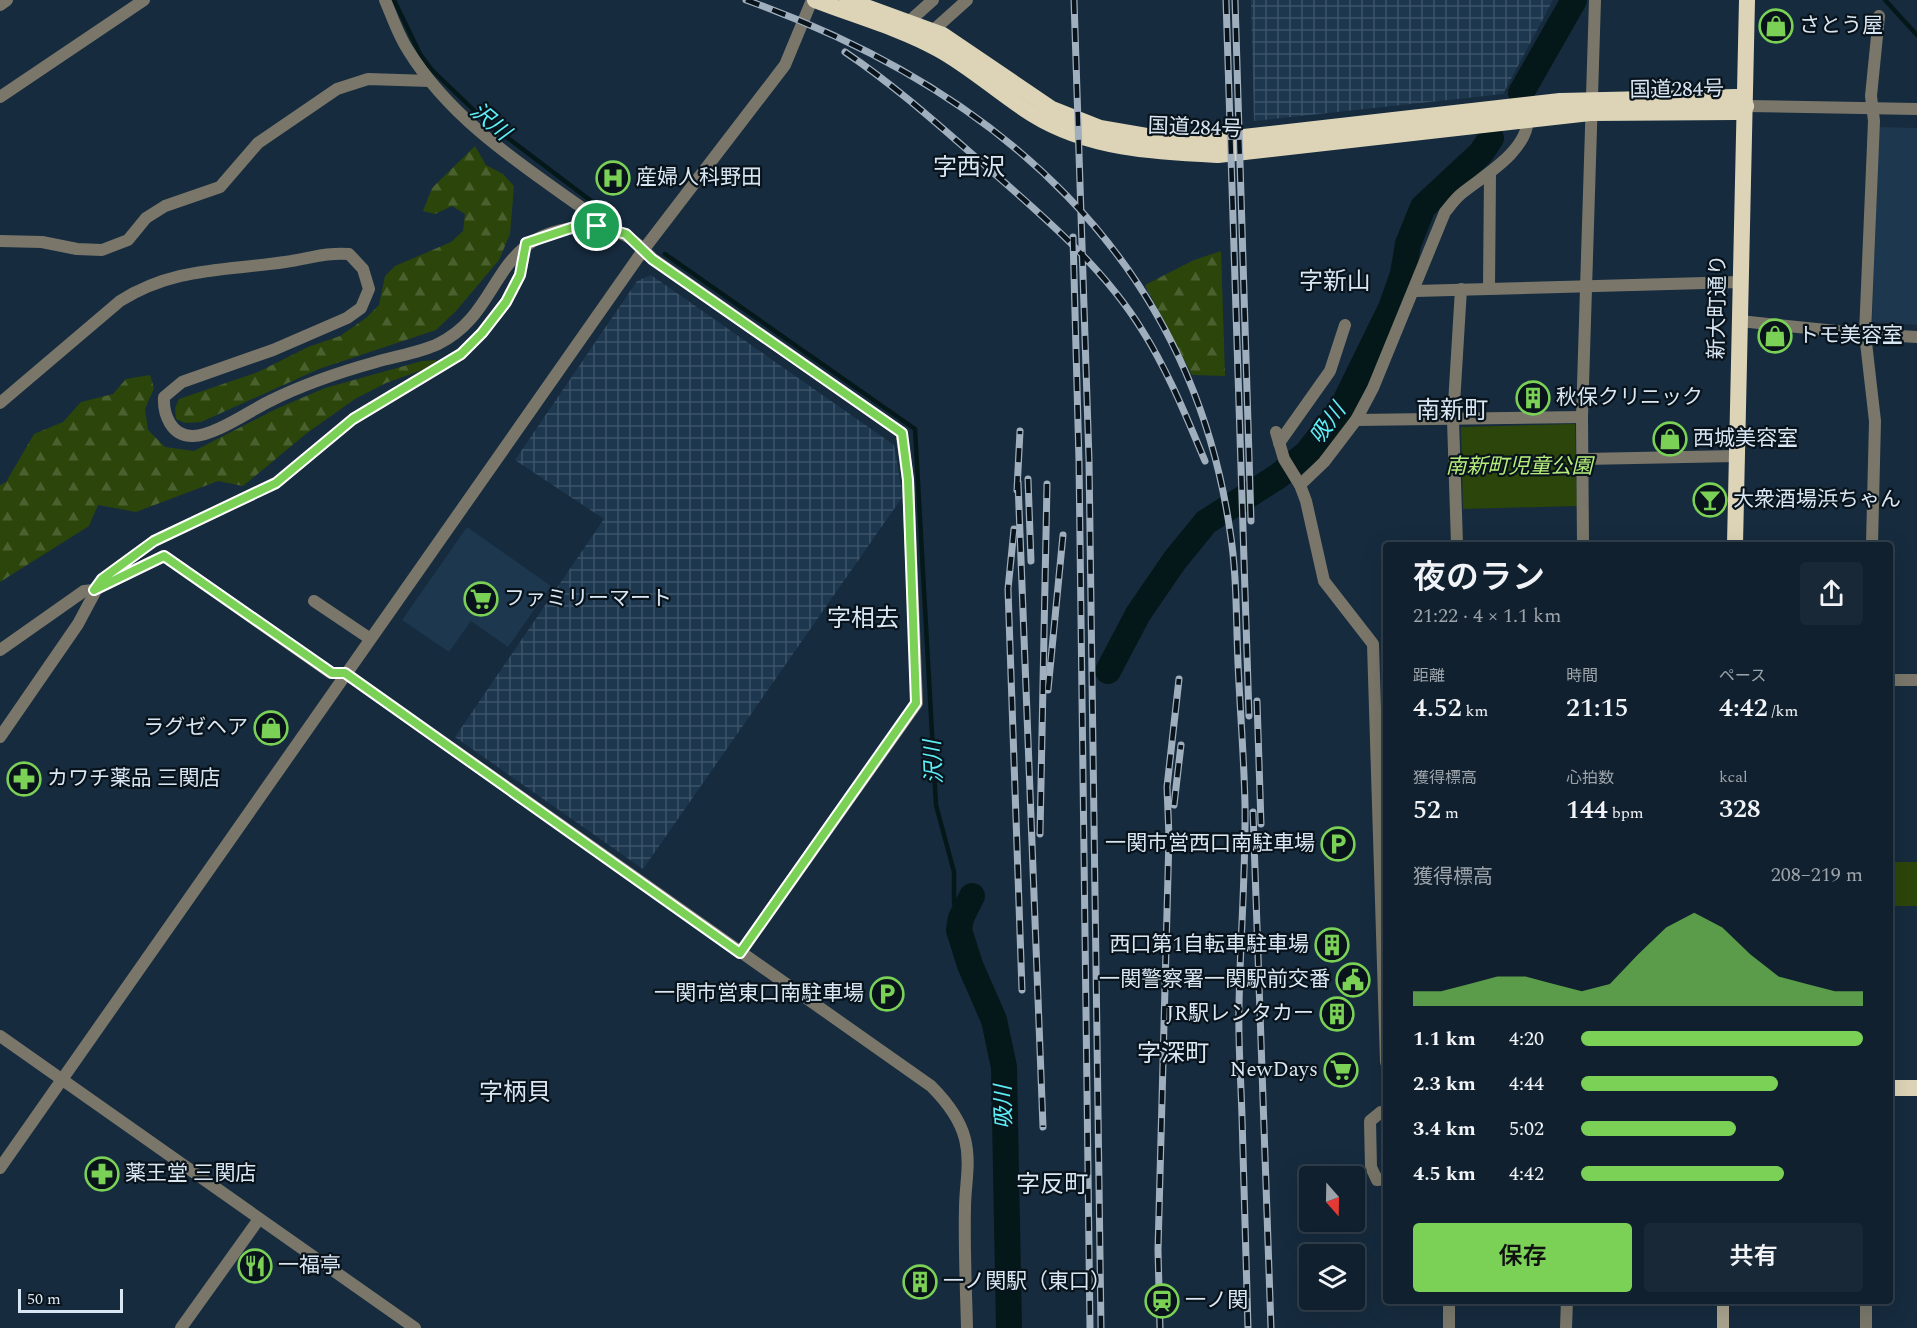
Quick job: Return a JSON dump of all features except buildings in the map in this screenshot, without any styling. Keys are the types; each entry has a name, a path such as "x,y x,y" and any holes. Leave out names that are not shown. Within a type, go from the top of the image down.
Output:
{"highway":[{"name":"国道284号","path":"813,0 905,26 933,30 1062,113 1100,128 1217,148"},
{"name":"国道284号","path":"847,0 905,26 920,42 938,49 1034,115 1060,128 1105,144 1165,153 1528,119 1590,106"},
{"name":"新大町通り","path":"1735,542 1747,0"},
{"name":"国道284号","path":"1258,144 1590,106 1736,112 1746,106"},
{"path":"1893,1088 1917,1088"}],"main road":[{"path":"1723,1304 1723,1328"}],"street":[{"path":"0,5 7,0"},
{"path":"0,97 144,0"},
{"path":"385,0 407,49 430,81 462,116 486,137 588,212 597,226"},
{"path":"0,1168 369,638 644,249 786,65 801,20 813,0"},
{"path":"905,26 933,0"},
{"path":"920,42 967,0"},
{"path":"1584,542 1582,417 1595,0"},
{"path":"1872,542 1875,421 1865,334 1873,108 1871,96 1879,16"},
{"path":"0,241 42,242 77,249 102,250 128,240 146,218 165,206 220,187 258,143 337,89 368,79 430,81"},
{"path":"1746,106 1917,109"},
{"path":"1298,482 1324,462 1356,420 1373,388 1415,291 1445,212 1461,194 1490,174 1528,129 1528,119"},
{"path":"1489,288 1490,174"},
{"path":"0,403 120,301 141,288 182,274 288,262 328,252 350,254 363,268 369,289 361,308 347,318 273,350 182,382 164,397 163,410 170,424 180,433 193,436 213,430 310,383 436,345 462,330 480,308 506,265 526,243 574,227 597,226 626,234 652,259 902,433 908,480 916,703 740,953"},
{"path":"0,737 78,624 94,590 102,579 154,541 276,483 353,419 461,354 482,333 506,302 520,275 526,243"},
{"path":"1415,291 1741,282"},
{"path":"1456,542 1453,420 1461,289"},
{"path":"1740,321 1917,337"},
{"path":"1345,325 1330,371 1278,438 1284,459 1298,482 1324,581 1373,644 1381,659 1383,882"},
{"path":"1356,420 1582,417"},
{"path":"1584,459 1736,456"},
{"path":"0,650 84,591 94,590 164,556 332,673 345,673 931,1086 953,1112 965,1138 969,1164 965,1207 967,1328"},
{"path":"314,601 369,638"},
{"path":"1893,680 1917,680"},
{"path":"0,1036 415,1328"},
{"path":"1383,1113 1370,1121 1370,1133 1371,1167 1377,1180 1383,1179"},
{"path":"181,1328 259,1219"},
{"path":"1449,1304 1449,1328"},
{"path":"1566,1328 1567,1304"},
{"path":"1866,1304 1866,1328"}],"shaded area":[{"path":"1251,0 1553,0 1503,94 1254,121"},
{"path":"1879,127 1917,128 1917,325 1872,322"},
{"path":"651,275 894,445 903,496 643,869 455,737 604,519 515,460 637,281"},
{"path":"467,527 551,586 508,647 471,621 449,652 402,620"}],"green space":[{"path":"475,146 486,165 503,174 514,186 510,234 499,260 456,311 436,330 319,369 201,422 185,423 176,419 175,408 179,399 258,372 308,347 340,336 366,318 379,305 385,276 395,266 451,242 463,231 465,214 452,206 435,214 423,211 432,188"},
{"path":"1221,251 1225,376 1192,375 1145,285 1194,260"},
{"path":"437,360 433,366 386,383 355,399 307,433 243,486 218,481 136,512 98,505 89,526 0,582 0,485 6,482 34,434 63,422 81,402 113,394 126,379 150,375 154,388 145,409 148,430 165,447 194,451 276,409 325,388 422,361"},
{"name":"南新町児童公園","path":"1575,424 1577,506 1463,509 1461,427"},
{"path":"1893,862 1917,862 1917,906 1893,906"}],"waterway":[{"name":"沢川","path":"394,0 420,54 432,70 484,120 615,219"},
{"name":"吸川","path":"1521,93 1574,0"},
{"path":"1885,0 1917,35"},
{"name":"吸川","path":"1108,671 1138,614 1175,560 1206,522 1277,477 1306,454 1341,410 1391,308 1403,274 1408,244 1423,207 1481,153 1491,138"},
{"name":"沢川","path":"665,254 915,429 936,805 954,872 954,901 959,930"},
{"name":"吸川","path":"972,896 961,918 959,930 970,965 994,1020 1004,1067 1009,1328"}],"railway":[{"path":"746,0 837,37 921,82 998,135 1067,196 1125,266 1173,345 1208,433 1232,547 1244,769 1245,855 1239,1021 1248,1328"},
{"path":"1074,0 1089,460 1101,1328"},
{"path":"1226,0 1249,716"},
{"path":"1235,0 1251,521"},
{"path":"845,52 883,79 1031,206 1072,244 1110,285 1127,307 1160,361 1205,461"},
{"path":"1073,237 1079,461 1090,1328"},
{"path":"1017,490 1020,431"},
{"path":"1028,479 1031,561"},
{"path":"1018,482 1043,1127"},
{"path":"1040,834 1047,484"},
{"path":"1014,529 1008,589 1022,990"},
{"path":"1048,690 1063,535"},
{"path":"1160,1328 1158,1250 1169,837 1167,787 1179,679"},
{"path":"1257,701 1261,824"},
{"path":"1174,805 1181,745"},
{"path":"1253,812 1271,1328"}],"place":[{"name":"さとう屋","path":"1776,26"},
{"name":"産婦人科野田","path":"613,178"},
{"name":"トモ美容室","path":"1775,336"},
{"name":"秋保クリニック","path":"1533,398"},
{"name":"西城美容室","path":"1670,439"},
{"name":"大衆酒場浜ちゃん","path":"1710,500"},
{"name":"ファミリーマート","path":"481,599"},
{"name":"ラグゼヘア","path":"271,728"},
{"name":"カワチ薬品 三関店","path":"24,779"},
{"name":"一関市営西口南駐車場","path":"1338,844"},
{"name":"西口第1自転車駐車場","path":"1332,945"},
{"name":"一関警察署一関駅前交番","path":"1353,980"},
{"name":"一関市営東口南駐車場","path":"887,994"},
{"name":"JR駅レンタカー","path":"1337,1014"},
{"name":"NewDays","path":"1341,1070"},
{"name":"薬王堂 三関店","path":"102,1174"},
{"name":"一福亭","path":"255,1266"},
{"name":"一ノ関駅（東口）","path":"920,1282"},
{"name":"一ノ関","path":"1162,1301"}],"district":[{"name":"字西沢","path":"969,168"},
{"name":"字新山","path":"1335,282"},
{"name":"南新町","path":"1452,411"},
{"name":"字相去","path":"863,619"},
{"name":"字深町","path":"1173,1054"},
{"name":"字柄貝","path":"515,1093"},
{"name":"字反町","path":"1052,1185"}],"route":[{"path":"597,226 626,234 638,243 652,259 902,433 908,480 916,703 740,953 345,673 332,673 164,556 94,590 102,579 154,541 253,496 276,483 353,419 461,354 482,333 506,302 520,275 526,243 574,227 597,226"}]}
